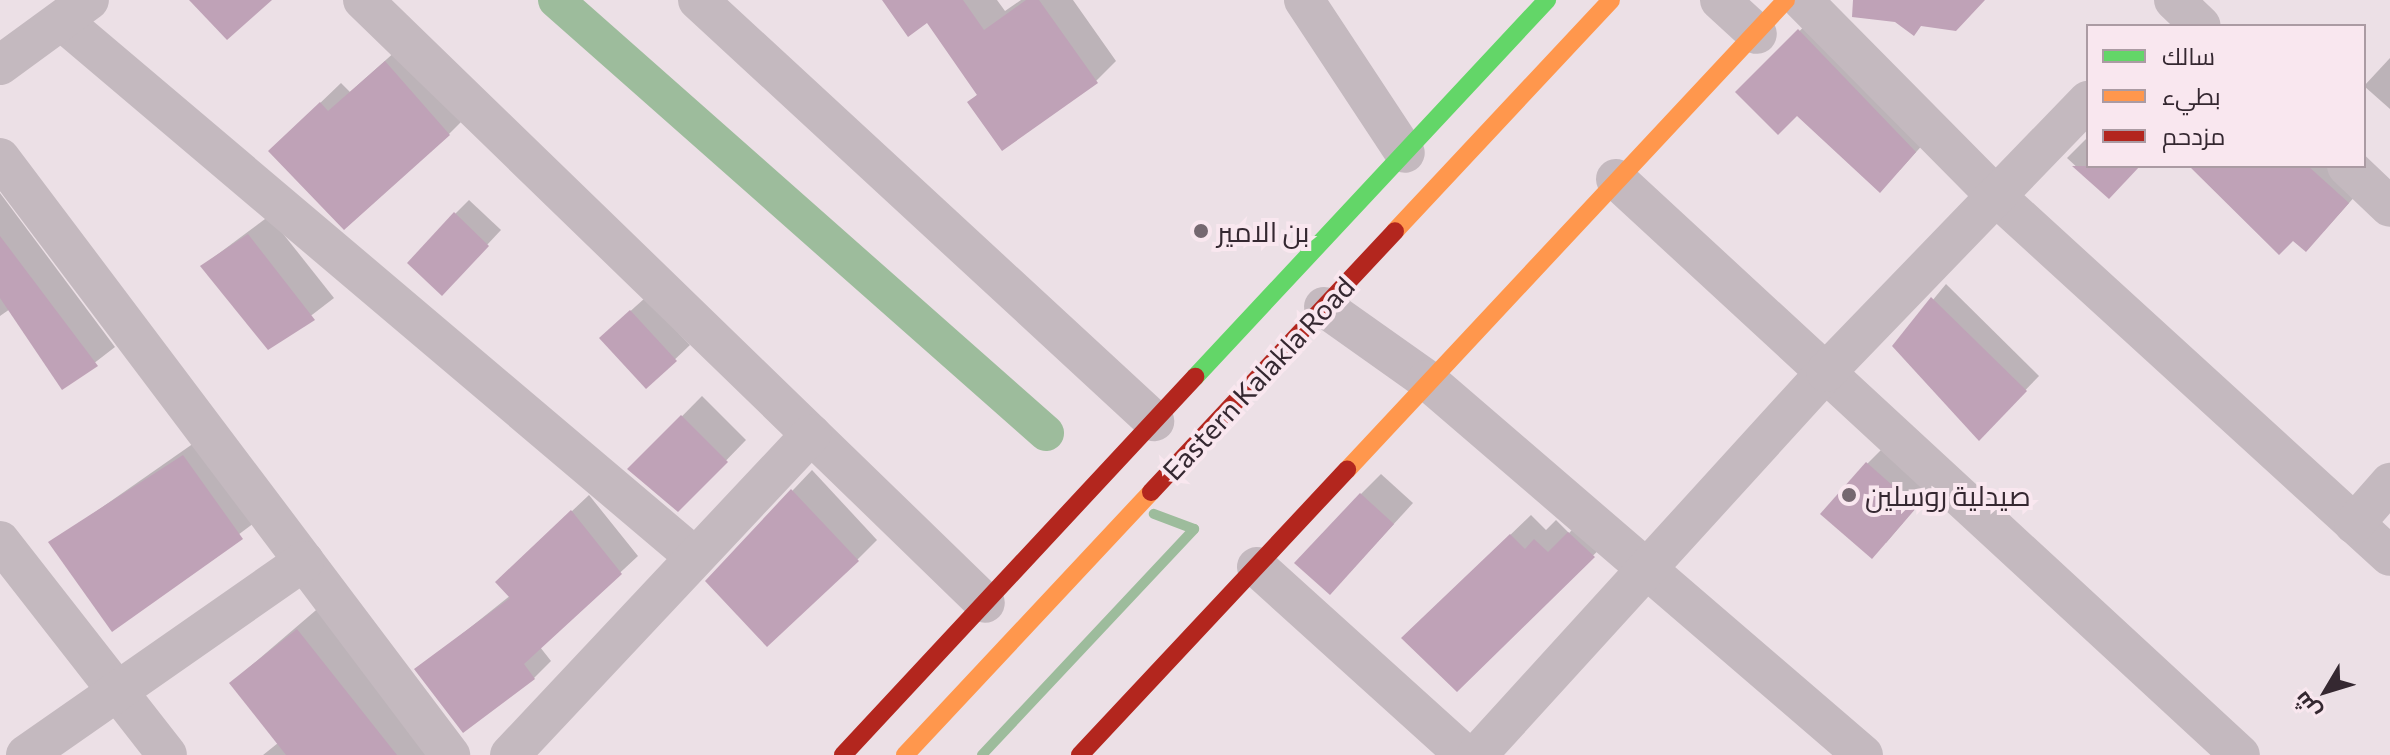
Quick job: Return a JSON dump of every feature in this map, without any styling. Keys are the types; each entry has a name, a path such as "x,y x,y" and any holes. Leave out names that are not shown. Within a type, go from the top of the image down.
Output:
{"street":[{"path":"363,0 985,603"},
{"path":"698,0 1154,421"},
{"path":"1304,0 1405,153"},
{"name":"Eastern Kalakla Road","path":"843,755 1547,0"},
{"name":"Eastern Kalakla Road","path":"905,755 1611,0"},
{"path":"1720,0 1757,34"},
{"path":"1081,755 1427,380 1786,0"},
{"path":"1802,0 1999,199 2390,556"},
{"path":"0,65 75,10 695,557"},
{"path":"1477,755 1649,570 1826,372 1999,199 2086,103"},
{"path":"0,158 450,755"},
{"path":"2349,168 2390,207"},
{"path":"1616,179 2240,755"},
{"path":"1324,307 1427,380 1863,755"},
{"path":"510,755 811,434"},
{"path":"2354,524 2390,483"},
{"path":"0,541 167,755"},
{"path":"26,755 115,688 304,561"},
{"path":"1257,567 1465,755"}],"building":[{"path":"189,0 272,0 227,40"},
{"path":"882,0 963,0 984,30 1026,0 1039,0 1098,83 1002,151 967,102 977,95 927,23 908,37"},
{"path":"1853,0 1985,0 1956,31 1921,26 1914,36 1895,22 1852,17"},
{"path":"1798,29 1916,152 1880,193 1797,116 1778,135 1735,92"},
{"path":"385,61 450,135 344,230 268,151 320,102 328,111"},
{"path":"2072,166 2138,168 2109,199"},
{"path":"2191,168 2310,168 2349,203 2306,252 2293,241 2279,255"},
{"path":"454,212 489,246 442,296 407,263"},
{"path":"248,234 315,320 268,350 200,266"},
{"path":"0,236 98,366 62,390 0,298"},
{"path":"1931,297 2027,391 1979,441 1892,346"},
{"path":"630,310 677,361 646,389 599,338"},
{"path":"681,415 728,462 678,512 627,469"},
{"path":"183,455 243,539 112,632 48,542"},
{"path":"1866,462 1917,507 1872,559 1820,514"},
{"path":"791,489 859,561 767,647 705,581"},
{"path":"1360,493 1394,524 1330,595 1294,563"},
{"path":"571,510 622,574 524,664 535,679 463,733 414,669 510,598 495,582"},
{"path":"1568,532 1595,557 1457,692 1401,638 1510,534 1525,549 1534,539 1548,552"},
{"path":"297,629 397,755 286,755 229,683"}],"waterway":[{"path":"556,0 1046,433"},
{"path":"982,755 1194,529 1154,514"}],"traffic: fast":[{"path":"1195,377 1547,0"}],"traffic: slow":[{"path":"1395,231 1611,0"},
{"path":"1347,470 1786,0"},
{"path":"905,755 1151,492"}],"traffic: jam":[{"path":"1151,492 1395,231"},
{"path":"843,755 1195,377"},
{"path":"1080,755 1347,470"}],"place":[{"name":"بن الامير","path":"1201,231"},
{"name":"صيدلية روسلين","path":"1849,495"}]}
